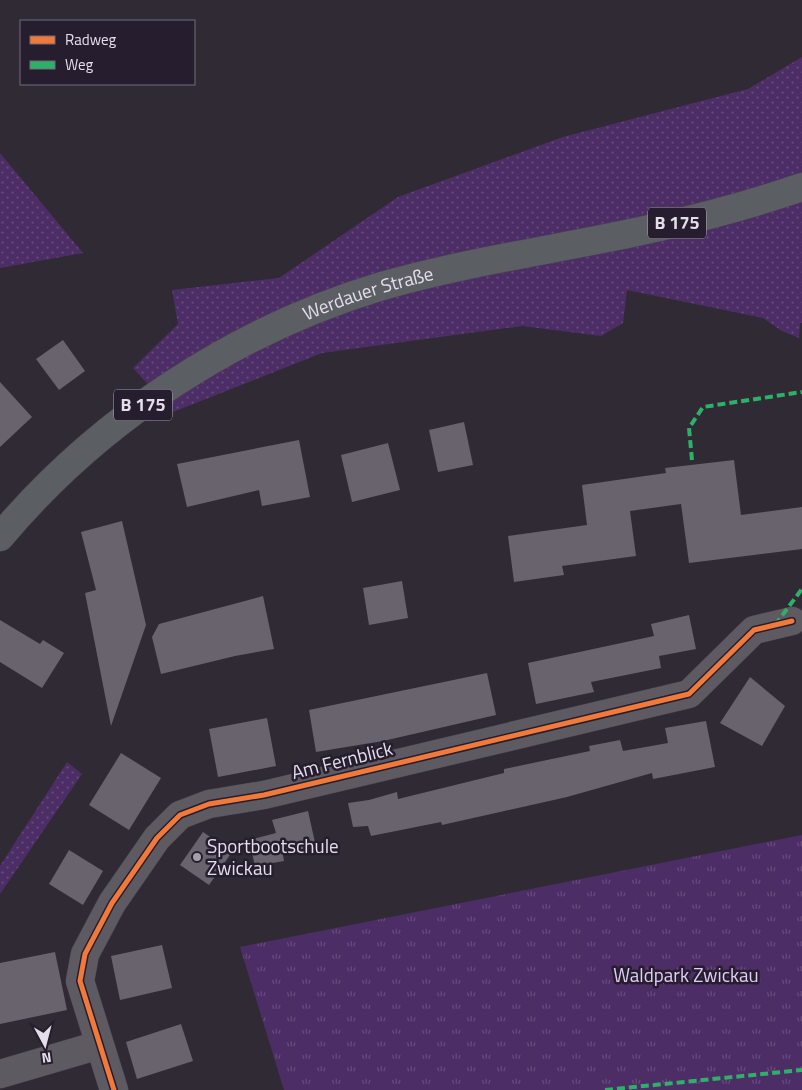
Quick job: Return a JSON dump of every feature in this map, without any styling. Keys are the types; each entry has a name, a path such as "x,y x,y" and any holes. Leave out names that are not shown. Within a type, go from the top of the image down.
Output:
{"main road":[{"name":"Werdauer Straße","path":"0,537 64,469 122,419 187,375 258,336 312,311 381,287 458,267 658,228 738,208 802,187"}],"street":[{"name":"Am Fernblick","path":"114,1090 80,981 85,954 118,895 157,838 180,816 209,804 264,794 689,694 754,630 792,621"},
{"path":"0,1074 99,1045"}],"green space":[{"path":"802,57 802,323 800,323 799,338 782,331 763,318 627,290 623,323 601,336 522,326 322,353 173,412 133,368 178,324 172,290 279,278 398,197 563,137 748,89"},
{"path":"0,153 83,253 0,268"},
{"path":"67,762 82,774 0,894 0,866"},
{"name":"Waldpark Zwickau","path":"802,835 802,1090 284,1090 240,947"}],"building":[{"path":"63,340 85,371 59,390 36,359"},
{"path":"0,382 32,417 0,447"},
{"path":"464,422 473,465 438,472 429,430"},
{"path":"299,440 310,497 262,506 259,490 187,507 177,464"},
{"path":"388,443 400,490 352,502 341,455"},
{"path":"734,460 741,515 802,507 802,549 689,563 681,504 630,511 636,556 562,566 564,575 514,582 508,536 587,525 582,485 666,473 665,468"},
{"path":"122,521 146,625 111,726 85,593 96,590 81,532"},
{"path":"402,581 408,618 369,625 363,588"},
{"path":"263,596 274,649 235,656 161,674 152,637 159,624"},
{"path":"689,615 696,649 659,656 661,668 591,682 594,692 536,704 528,663 654,636 651,624"},
{"path":"0,620 40,644 43,640 64,653 42,688 0,662"},
{"path":"487,673 496,715 383,741 316,752 309,710"},
{"path":"750,677 785,706 762,746 720,723"},
{"path":"267,718 276,766 218,777 209,729"},
{"path":"706,721 715,767 653,779 652,773 567,797 442,825 441,822 371,836 368,826 353,827 348,803 369,800 397,792 398,799 504,773 504,769 590,751 589,746 620,740 623,751 668,743 665,728"},
{"path":"121,753 161,778 129,830 89,805"},
{"path":"308,811 316,847 283,855 284,861 255,866 249,840 276,833 272,820"},
{"path":"203,832 232,852 209,885 180,865"},
{"path":"69,850 103,871 83,905 49,884"},
{"path":"162,945 172,988 120,1000 111,956"},
{"path":"55,952 67,1010 0,1024 0,963"},
{"path":"181,1024 193,1061 137,1079 126,1042"}],"marked path":[{"path":"692,460 689,428 703,407 802,392"},
{"path":"775,625 802,589"},
{"path":"605,1090 802,1070"}],"cycle path":[{"path":"114,1090 80,981 85,954 112,903 157,838 180,815 209,804 264,795 689,694 754,630 792,621"}],"place":[{"name":"Sportbootschule Zwickau","path":"197,857"}]}
